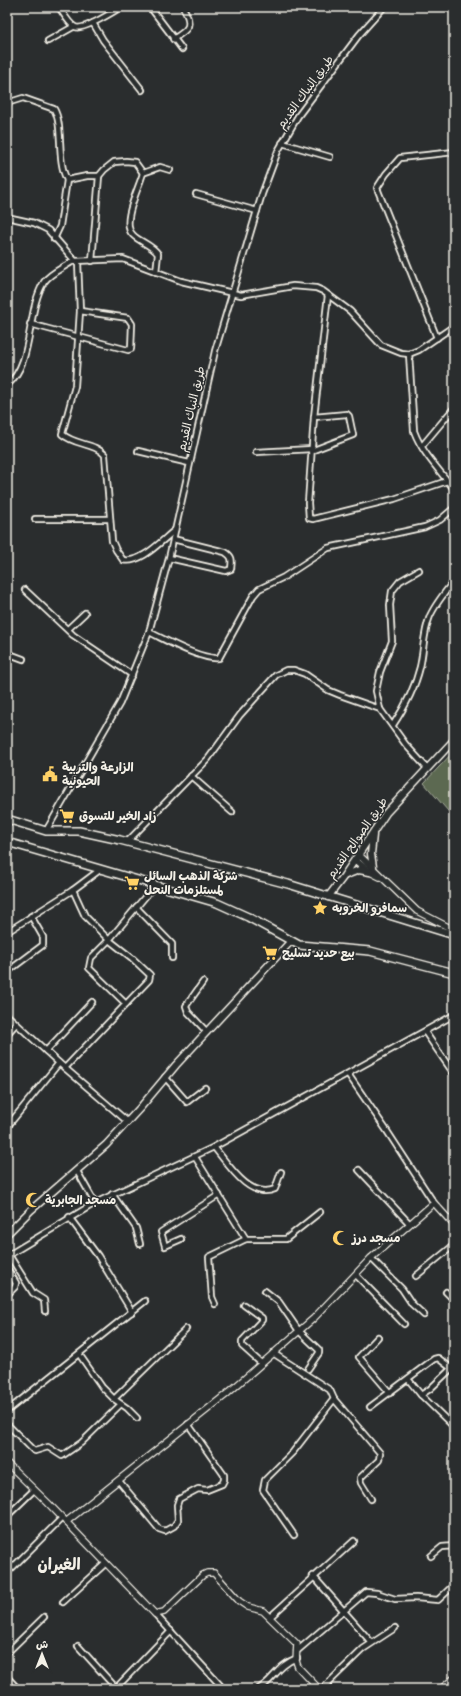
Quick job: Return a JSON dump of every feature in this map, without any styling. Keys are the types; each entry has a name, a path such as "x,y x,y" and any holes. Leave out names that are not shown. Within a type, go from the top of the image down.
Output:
{"highway":[{"path":"7,819 46,831 88,832 127,842 288,884 454,935"},
{"path":"7,842 217,903 248,917 291,941 304,946 384,953 454,973"}],"main road":[{"name":"طريق الصوالح القديم","path":"328,897 344,876 386,813 426,768 454,740"},
{"path":"344,876 354,871 372,870 371,854 374,830"},
{"path":"7,1234 31,1210 106,1145 128,1122 165,1077 291,941"}],"street":[{"path":"59,7 73,26 78,28 93,23 118,8"},
{"path":"150,7 182,49"},
{"path":"173,39 186,30 189,25 190,21 183,7"},
{"name":"طريق النباك القديم","path":"46,831 120,702 149,632 169,558 215,351 257,211 282,143 298,116 359,35 384,7"},
{"path":"93,23 103,40 142,90"},
{"path":"48,41 73,26"},
{"path":"7,103 22,98 49,106 54,109 57,118 64,176 67,180 60,226 54,238"},
{"path":"282,143 330,157"},
{"path":"437,338 377,188 386,174 400,158 454,152"},
{"path":"92,261 99,176 109,165 119,161 135,162 143,173"},
{"path":"143,173 160,168 170,170"},
{"path":"143,173 133,203 127,215 128,227 133,235 158,254 156,272"},
{"path":"67,180 88,176 99,176"},
{"path":"196,194 257,211"},
{"path":"7,217 42,226 76,261 80,311 77,337 76,386 62,432 64,436 99,450 105,455 112,541 116,550 123,560 128,562 147,552 175,530"},
{"path":"7,385 14,378 26,350 30,324 44,282 76,261 123,258 180,281 246,295 286,287 309,286 323,291 350,311 381,345 401,353 409,354 425,347 454,326"},
{"path":"328,295 314,417 308,515 311,519 355,510 447,481"},
{"path":"30,324 128,350 131,347 132,324 128,318 80,311"},
{"path":"409,354 414,431 422,446 454,489"},
{"path":"422,446 453,410"},
{"path":"256,452 312,450 353,435 349,416 347,414 314,417"},
{"path":"138,451 189,463"},
{"path":"149,632 198,654 212,658 220,658 253,596 259,588 284,577 328,548 425,527 440,520 454,508"},
{"path":"36,519 110,519"},
{"path":"169,558 226,571 231,569 231,556 225,552 173,539"},
{"path":"419,570 400,581 392,591 390,605 392,641 377,684 377,699 380,709 406,745 426,768"},
{"path":"393,725 404,708 414,686 420,666 424,633 430,617 437,603 454,581"},
{"path":"25,590 68,630 99,654 132,675"},
{"path":"68,630 85,613"},
{"path":"7,653 23,659"},
{"path":"127,842 208,759 240,715 276,675 286,670 294,670 305,674 328,690 351,700 380,709"},
{"path":"191,776 232,812"},
{"path":"357,857 417,912 454,930"},
{"path":"7,932 73,890 101,869"},
{"path":"126,1004 102,982 88,965 90,958 109,940 155,885"},
{"path":"65,1068 149,980 150,975 132,958 109,940 85,916 73,890"},
{"path":"136,907 172,944 172,958"},
{"path":"7,972 43,945 43,937 31,916"},
{"path":"203,982 186,1006 188,1012 207,1032"},
{"path":"46,1051 92,1002"},
{"path":"7,1015 59,1063 128,1122"},
{"path":"45,1311 44,1300 32,1293 8,1256 95,1203 195,1157 454,1016"},
{"path":"7,1034 16,1024"},
{"path":"424,1032 454,1074"},
{"path":"7,1127 59,1063"},
{"path":"348,1074 434,1203 454,1226"},
{"path":"165,1077 187,1102 190,1102 205,1088"},
{"path":"214,1147 235,1173 248,1185 262,1192 275,1189 281,1172"},
{"path":"195,1157 246,1239"},
{"path":"358,1170 409,1223"},
{"path":"77,1171 95,1203"},
{"path":"112,1194 136,1228 140,1244"},
{"path":"181,1239 166,1246 161,1232 219,1195"},
{"path":"7,1573 64,1520 119,1481 228,1393 261,1363 299,1332 331,1302 371,1258 409,1223 434,1203"},
{"path":"215,1304 212,1297 209,1257 246,1239 286,1238 320,1212"},
{"path":"70,1217 98,1256 132,1312"},
{"path":"416,1276 454,1245"},
{"path":"371,1258 402,1289 412,1304 424,1315"},
{"path":"7,1268 16,1283 15,1287 7,1295"},
{"path":"356,1275 404,1324"},
{"path":"265,1291 279,1302 299,1332 319,1351 308,1369"},
{"path":"446,1292 454,1300"},
{"path":"7,1411 145,1301"},
{"path":"244,1306 262,1318 262,1320 242,1341 242,1346 261,1363"},
{"path":"114,1400 186,1329"},
{"path":"378,1337 359,1357 390,1393"},
{"path":"273,1353 330,1390 334,1399 380,1453 379,1460 360,1478 361,1483 372,1498"},
{"path":"79,1354 102,1388 114,1400 127,1408 137,1418"},
{"path":"370,1408 438,1358 453,1367 430,1389 421,1395"},
{"path":"408,1379 421,1395 454,1427"},
{"path":"294,1535 263,1490 264,1482 293,1452 334,1399"},
{"path":"7,1424 33,1450 35,1451 48,1447 62,1456 81,1443 120,1405"},
{"path":"119,1481 159,1529 165,1531 174,1526 178,1520 176,1505 179,1499 198,1489 207,1490 222,1484 224,1480 224,1475 188,1424"},
{"path":"7,1463 155,1614 220,1685"},
{"path":"7,1516 34,1490"},
{"path":"270,1617 313,1576 354,1541"},
{"path":"431,1556 442,1547 454,1546"},
{"path":"63,1602 106,1563"},
{"path":"155,1614 164,1612 199,1578 212,1572 239,1600 248,1607 263,1611 297,1644 298,1668 319,1689"},
{"path":"313,1576 342,1612 371,1642"},
{"path":"297,1651 306,1645 366,1592 377,1593 395,1599 416,1598 438,1600 454,1585"},
{"path":"7,1653 44,1616"},
{"path":"322,1689 371,1642 395,1628"},
{"path":"78,1646 115,1689 171,1631"},
{"path":"258,1689 264,1686 270,1678 287,1662 297,1658"},
{"path":"7,1677 18,1689"},
{"path":"441,1689 454,1678"}],"green space":[{"path":"454,751 454,818 424,783"}],"place":[{"name":"الزارعة والتربية الحيونية","path":"50,774"},
{"name":"زاد الخير للتسوق","path":"67,816"},
{"name":"شركة الذهب السائل لمستلزمات النحل","path":"132,883"},
{"name":"سمافرو الخروبه","path":"320,908"},
{"name":"بيع حديد تسليح","path":"270,953"},
{"name":"مسجد الجابرية","path":"33,1200"},
{"name":"مسجد درز","path":"340,1238"}],"district":[{"name":"الغيران","path":"59,1564"}]}
